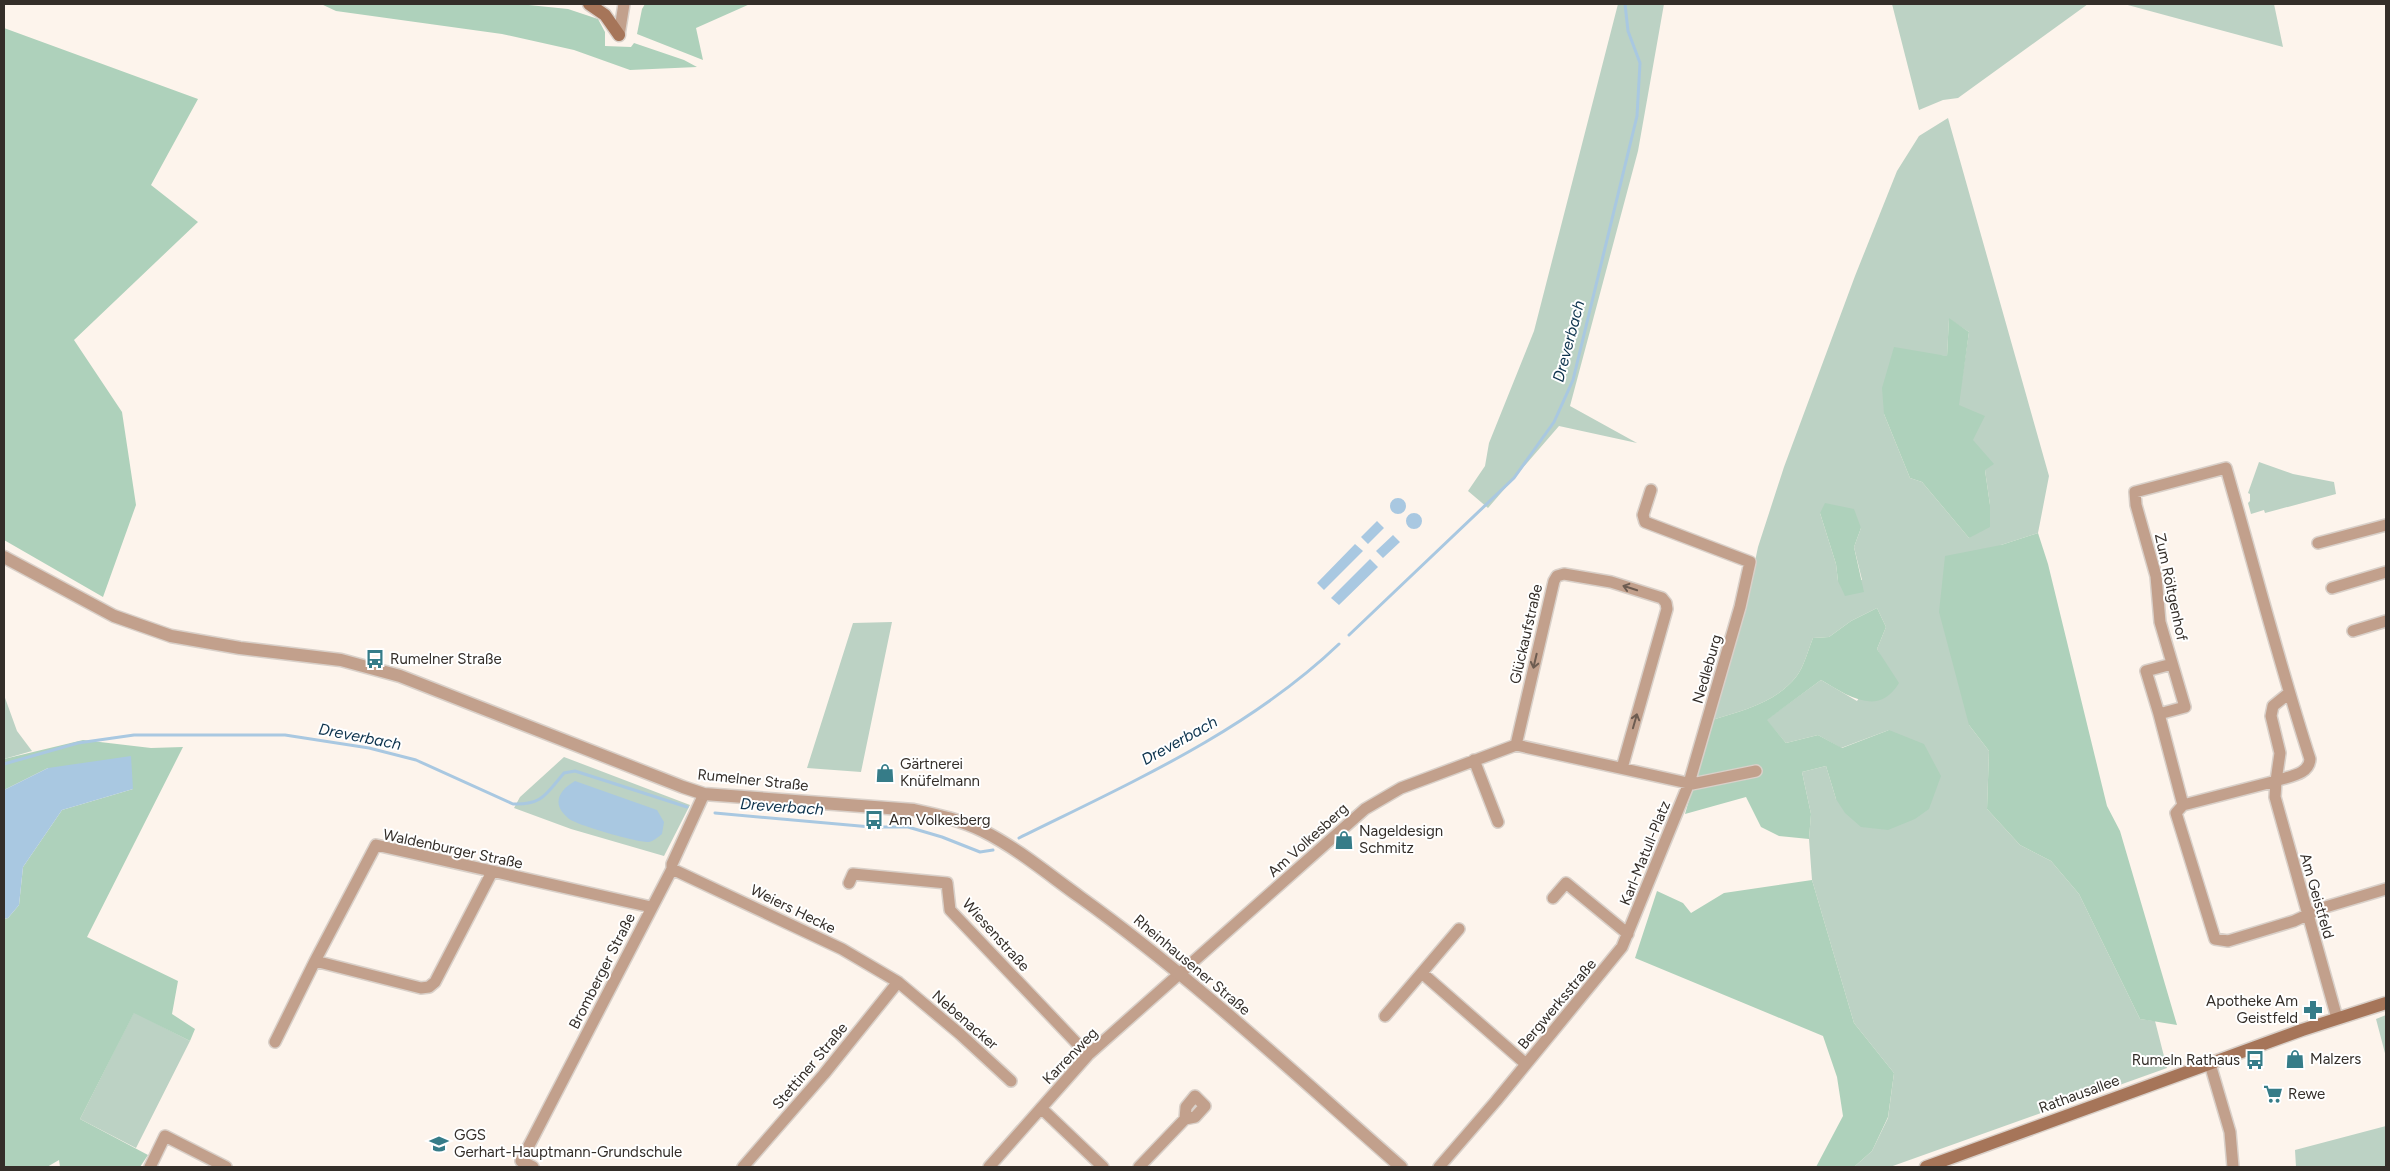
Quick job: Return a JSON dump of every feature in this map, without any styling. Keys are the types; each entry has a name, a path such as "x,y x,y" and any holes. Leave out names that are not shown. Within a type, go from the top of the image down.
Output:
{"main road":[{"path":"589,4 605,15 619,35"},
{"name":"Rathausallee","path":"1926,1167 2337,1018 2386,1003"}],"street":[{"path":"619,35 624,4"},
{"name":"Zum Röltgenhof","path":"2159,714 2185,707 2160,622 2156,576 2136,505 2135,492 2226,468 2289,693"},
{"name":"Nedleburg","path":"1651,490 1643,515 1645,522 1750,562 1737,616 1689,783"},
{"path":"2318,543 2386,525"},
{"name":"Rumelner Straße","path":"4,557 114,616 171,636 240,648 341,660 400,676 683,788 704,794 880,807 942,816"},
{"path":"2332,588 2386,572"},
{"name":"Glückaufstraße","path":"1516,745 1554,582 1557,576 1564,574 1611,582 1662,598 1666,603 1666,609 1622,768"},
{"path":"2353,631 2386,621"},
{"name":"Zum Röltgenhof","path":"2172,664 2146,671 2183,805 2176,813 2215,939 2228,941 2294,921 2307,915"},
{"path":"2183,805 2276,781 2306,770 2310,765 2310,759 2289,693"},
{"name":"Am Geistfeld","path":"2289,693 2273,706 2272,716 2280,753 2274,797 2337,1018"},
{"path":"1516,745 1689,783 1756,771"},
{"name":"Am Volkesberg","path":"1181,974 1365,809 1401,788 1516,745"},
{"path":"1474,760 1498,822"},
{"name":"Karl-Matull-Platz","path":"1628,934 1689,783"},
{"name":"Bromberger Straße","path":"534,1167 521,1161 672,869 672,864 704,794"},
{"name":"Rheinhausener Straße","path":"942,816 982,830 1016,851 1106,915 1181,974 1401,1167"},
{"name":"Waldenburger Straße","path":"275,1042 314,961 376,845 651,908"},
{"name":"Weiers Hecke","path":"672,869 842,949 898,982"},
{"path":"314,961 421,988 429,987 435,982 492,872"},
{"name":"Wiesenstraße","path":"849,883 853,874 947,883 950,910 1088,1055"},
{"path":"1553,898 1566,883 1628,934"},
{"path":"2307,915 2322,908 2386,889"},
{"path":"1385,1016 1459,929"},
{"name":"Bergwerksstraße","path":"1439,1167 1609,965 1622,947 1628,934"},
{"path":"1422,973 1526,1064"},
{"name":"Karrenweg","path":"989,1167 1088,1055 1181,974"},
{"name":"Nebenacker","path":"898,982 960,1034 1011,1081"},
{"name":"Stettiner Straße","path":"743,1167 824,1074 898,982"},
{"path":"2210,1064 2230,1132 2234,1167"},
{"path":"1041,1108 1102,1167"},
{"path":"1139,1167 1185,1119"},
{"path":"150,1167 165,1136 226,1167"}],"green space":[{"path":"321,4 519,4 568,9 598,19 605,32 605,46 631,47 634,43 684,60 697,67 630,70 574,50 502,34 336,11"},
{"path":"645,4 750,4 696,28 703,60 637,34 642,9"},
{"path":"1618,4 1664,4 1638,151 1570,406 1637,443 1559,426 1488,508 1468,491 1485,466 1489,443 1534,331"},
{"path":"1892,4 2088,4 1958,98 1943,100 1919,110"},
{"path":"2124,4 2274,4 2283,47"},
{"path":"4,28 198,99 151,185 198,222 74,340 122,412 136,505 103,597 4,540"},
{"path":"1948,118 2049,476 2038,533 2001,545 1969,725 1989,751 1987,809 2020,845 2051,861 2079,894 2140,1019 2155,1021 2167,1068 1890,1167 1854,1167 1872,1151 1888,1118 1894,1073 1854,1023 1812,880 1809,839 1811,814 1802,772 1826,766 1836,799 1889,730 1841,748 1818,735 1786,743 1766,720 1821,680 1857,701 1884,662 1877,649 1886,627 1877,608 1851,621 1829,637 1813,638 1799,673 1788,686 1778,693 1747,709 1712,720 1743,619 1758,547 1784,467 1855,276 1897,171 1919,136","holes":["1949,319 1969,332 1958,405 1985,470 1990,505 1969,538 1922,482 1910,478 1884,414 1930,355 1947,356","1820,513 1861,528 1854,547 1862,580 1838,581 1836,564"]},
{"path":"1949,318 1969,332 1959,405 1985,416 1973,440 1994,464 1985,470 1990,505 1990,527 1969,538 1922,482 1910,478 1884,414 1882,388 1894,347 1947,356"},
{"path":"2259,462 2293,474 2334,482 2336,494 2265,513 2264,510 2251,514 2248,503 2250,501 2250,494 2248,493"},
{"path":"1825,503 1854,509 1861,528 1854,547 1864,592 1845,596 1838,581 1836,564 1820,513"},
{"path":"2038,533 2048,564 2107,806 2120,831 2177,1025 2140,1019 2079,894 2051,861 2020,845 1987,809 1989,751 1969,725 1939,612 1945,556 2001,545"},
{"path":"1877,608 1886,627 1877,649 1899,683 1891,694 1882,699 1862,700 1841,692 1821,680 1767,720 1786,743 1818,735 1842,748 1889,730 1924,744 1941,776 1929,809 1915,819 1888,830 1861,827 1845,813 1836,799 1826,766 1802,772 1811,814 1809,839 1779,836 1761,827 1746,797 1685,814 1712,720 1747,709 1778,693 1788,686 1799,673 1813,638 1829,637 1851,621"},
{"path":"892,622 861,772 807,768 853,623"},
{"path":"4,695 17,731 32,751 4,759"},
{"path":"83,740 151,748 183,747 87,937 178,981 172,1014 195,1029 190,1041 134,1013 80,1119 148,1155 140,1167 60,1167 59,1160 47,1167 4,1167 4,919 8,918 19,905 23,867 62,810 133,789 48,768 4,790 4,759"},
{"path":"564,757 690,805 664,856 571,829 514,808 520,797"},
{"path":"1812,880 1854,1023 1894,1073 1888,1117 1872,1151 1854,1167 1816,1167 1843,1116 1837,1077 1823,1036 1635,958 1657,891 1683,903 1691,913 1724,893"},
{"path":"134,1012 190,1041 136,1148 80,1119"},
{"path":"2386,1015 2386,1057 2376,1019"},
{"path":"2386,1126 2386,1167 2296,1167 2295,1150"}],"water":[{"path":"1398,498 1406,506 1398,514 1390,506"},
{"path":"1414,513 1422,521 1414,529 1406,521"},
{"path":"1377,521 1384,528 1368,544 1361,537"},
{"path":"1393,535 1400,542 1383,558 1376,551"},
{"path":"1355,544 1363,551 1324,590 1317,583"},
{"path":"1370,559 1378,567 1339,605 1331,598"},
{"path":"131,756 133,789 62,810 23,867 19,905 8,918 4,919 4,790 48,768"},
{"path":"575,781 657,810 664,822 662,834 649,842 643,842 594,829 568,818 560,808 559,798 561,793"}],"waterway":[{"name":"Dreverbach","path":"1349,635 1514,478 1554,422 1573,380 1637,116 1640,63 1628,31 1625,4"},
{"name":"Dreverbach","path":"1019,838 1145,775 1227,729 1304,675 1339,644"},
{"name":"Dreverbach","path":"4,764 78,743 134,735 285,735 369,748 416,760 513,804 531,803 538,800 548,792 564,773 575,771 687,807"},
{"name":"Dreverbach","path":"715,813 871,827 908,827 942,837 980,852 993,850"}],"place":[{"name":"Rumelner Straße","path":"375,659"},
{"name":"Gärtnerei Knüfelmann","path":"885,773"},
{"name":"Am Volkesberg","path":"874,820"},
{"name":"Nageldesign Schmitz","path":"1344,840"},
{"name":"Apotheke Am Geistfeld","path":"2313,1010"},
{"name":"Malzers","path":"2295,1059"},
{"name":"Rumeln Rathaus","path":"2255,1060"},
{"name":"Rewe","path":"2273,1094"},
{"name":"GGS Gerhart-Hauptmann-Grundschule","path":"439,1144"}]}
